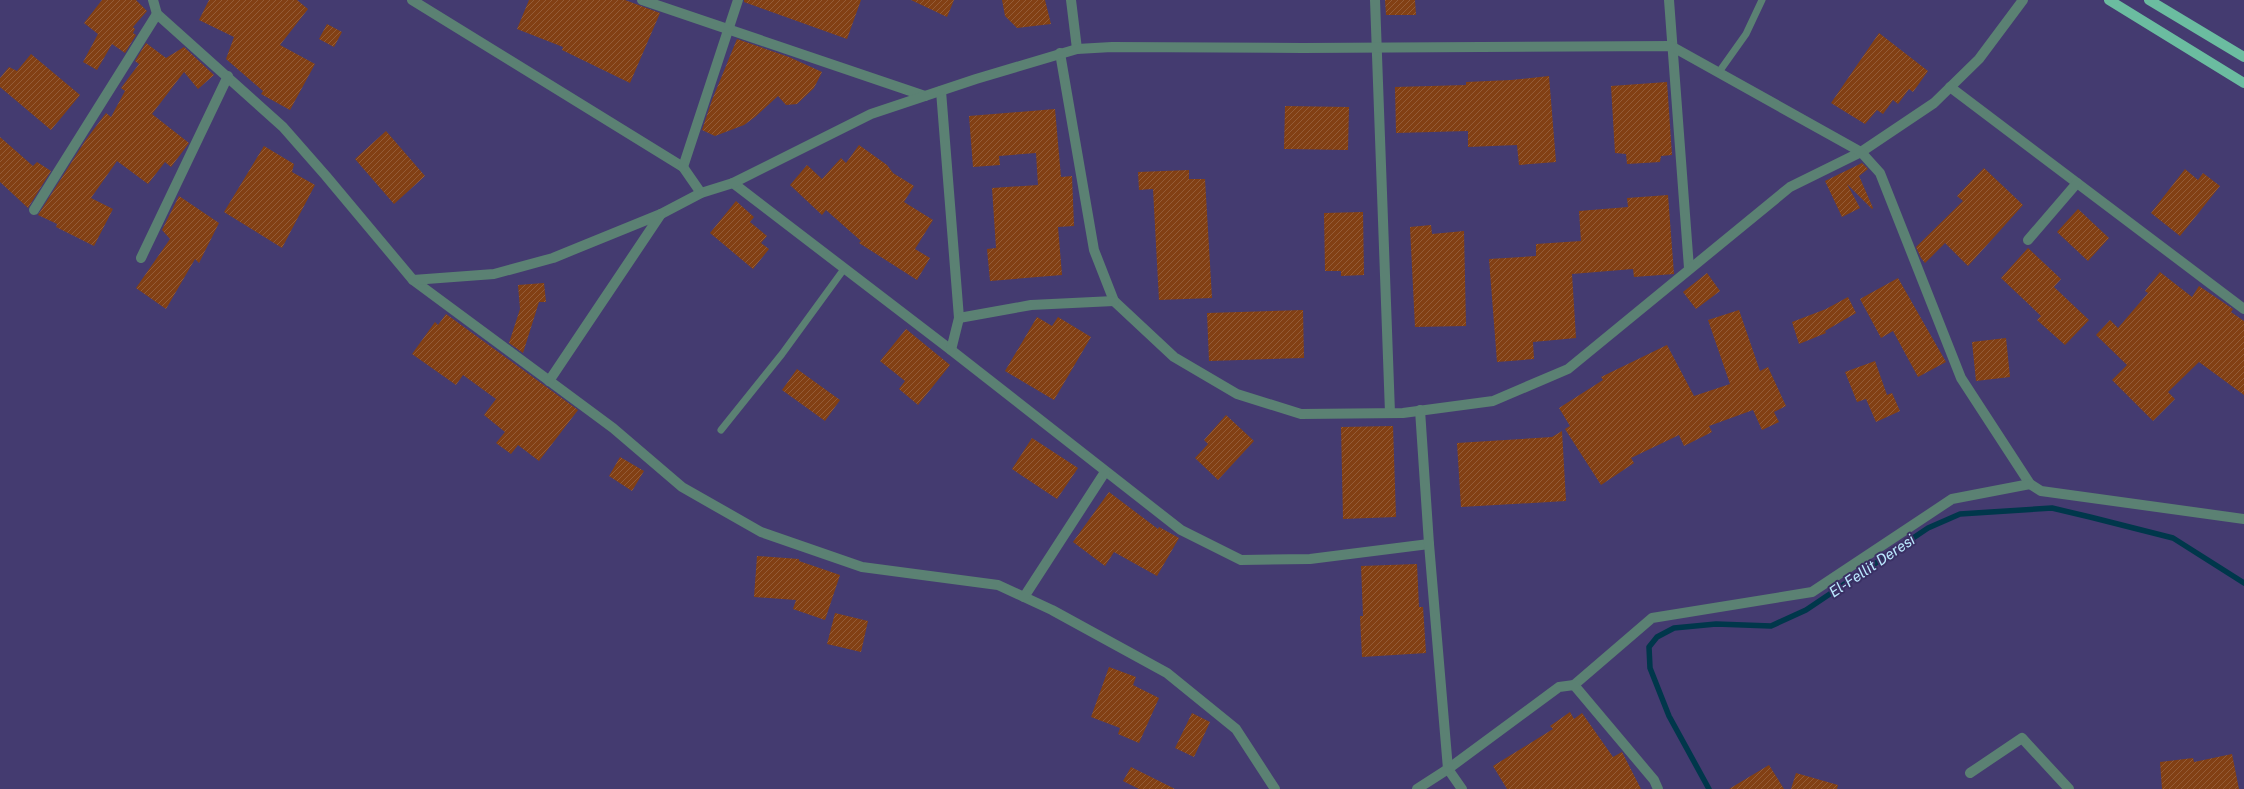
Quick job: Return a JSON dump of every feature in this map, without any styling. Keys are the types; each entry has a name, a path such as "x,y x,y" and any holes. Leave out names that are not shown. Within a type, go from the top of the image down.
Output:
{"main road":[{"path":"2109,0 2244,83"},
{"path":"2149,0 2244,57"}],"street":[{"path":"412,0 683,167 701,193"},
{"path":"642,0 925,96"},
{"path":"683,167 738,0"},
{"path":"1070,0 1077,49"},
{"path":"1376,0 1390,413"},
{"path":"1669,0 1671,46 1689,268"},
{"path":"1060,53 1094,250 1114,301 1174,357 1237,394 1301,414 1390,413 1493,401 1568,369 1689,268 1790,187 1861,152 1934,103 1979,59 2023,0"},
{"path":"153,1 157,14 194,49 228,76 283,127 413,280 613,428 682,487 761,532 862,567 998,585 1052,610 1167,673 1236,730 1275,789"},
{"path":"34,210 157,14"},
{"path":"413,280 494,274 554,258 661,214 701,193 732,183 871,114 1060,53 1077,49 1112,47 1671,46 1861,152 1880,173 1961,378 2030,484 2041,491 2244,519"},
{"path":"141,258 228,76"},
{"path":"1950,87 2244,309"},
{"path":"941,91 959,318 951,350"},
{"path":"732,183 951,350 1181,530 1241,560 1310,559 1429,544"},
{"path":"2028,240 2077,183"},
{"path":"549,381 661,214"},
{"path":"959,318 1030,305 1114,301"},
{"path":"1420,410 1429,544 1448,769 1462,789"},
{"path":"1024,597 1105,472"},
{"path":"1417,789 1448,769 1559,687 1574,685 1652,618 1812,592 1952,499 2030,484"},
{"path":"1574,685 1654,780 1658,789"},
{"path":"1970,774 2022,738 2069,789"}],"lane":[{"path":"1719,72 1746,34 1762,0"},
{"path":"721,430 782,354 844,269"}],"building":[{"path":"102,0 136,0 147,11 133,27 135,29 133,33 136,35 125,53 112,44 97,70 83,62 98,34 84,23"},
{"path":"209,0 297,0 308,9 280,45 315,64 290,110 261,94 263,91 226,59 234,37 199,20"},
{"path":"529,0 625,0 660,13 630,83 562,50 563,47 517,29"},
{"path":"744,0 861,0 847,39 744,2"},
{"path":"911,0 954,0 947,17"},
{"path":"1002,0 1045,0 1051,24 1017,28 1005,16"},
{"path":"1385,0 1415,0 1416,15 1386,15"},
{"path":"327,24 342,32 334,47 319,39"},
{"path":"1879,33 1928,71 1913,92 1909,89 1898,104 1893,100 1883,114 1877,110 1865,124 1831,103"},
{"path":"737,39 789,57 822,72 814,88 797,104 786,105 778,96 744,125 715,136 702,130 712,100"},
{"path":"146,43 166,58 184,47 214,75 198,89 184,72 152,114 189,143 171,167 165,162 148,184 117,161 91,198 113,209 94,246 56,227 57,224 38,215 85,141 106,113 111,117 125,91 121,88 139,64 135,61"},
{"path":"31,54 80,95 51,130 0,87 0,78 9,67 17,71"},
{"path":"1549,76 1556,162 1519,165 1517,145 1468,147 1468,131 1396,133 1395,87 1466,85 1466,82 1511,80"},
{"path":"1667,82 1672,155 1661,156 1660,162 1627,164 1626,154 1615,153 1611,86"},
{"path":"1285,106 1349,107 1348,150 1284,149"},
{"path":"1055,109 1061,177 1072,176 1074,226 1058,227 1062,275 990,281 987,249 996,248 992,188 1038,185 1036,153 999,156 1000,165 973,167 969,116"},
{"path":"386,131 425,176 394,204 355,159"},
{"path":"0,137 33,166 37,162 51,171 28,208 0,182"},
{"path":"859,145 887,165 893,173 914,186 904,202 933,220 915,249 930,258 917,280 859,243 861,241 826,210 822,215 790,185 807,165 822,179 841,158 846,163"},
{"path":"264,146 294,164 292,172 315,185 282,248 224,212"},
{"path":"1862,163 1868,169 1859,176 1873,208 1872,209 1847,184 1860,208 1842,217 1825,181"},
{"path":"1984,168 2023,205 1968,266 1945,243 1925,263 1916,247 1963,201 1957,196"},
{"path":"2185,169 2198,180 2203,173 2220,186 2180,236 2151,213"},
{"path":"1189,170 1189,179 1205,179 1212,298 1159,300 1153,189 1139,190 1138,172"},
{"path":"1668,195 1674,274 1634,277 1633,269 1572,274 1576,338 1533,342 1534,359 1497,362 1489,259 1536,256 1536,244 1581,241 1579,211 1628,207 1627,198"},
{"path":"179,196 219,223 199,263 195,259 166,309 136,288 170,239 162,230"},
{"path":"736,201 754,217 750,222 767,236 761,243 769,249 753,269 710,233"},
{"path":"2078,209 2109,238 2088,261 2057,232"},
{"path":"1363,212 1364,275 1341,276 1341,271 1325,271 1324,213"},
{"path":"1431,225 1432,234 1464,231 1466,326 1415,327 1410,227"},
{"path":"2028,248 2061,279 2054,287 2089,320 2065,345 2037,320 2041,316 2001,278"},
{"path":"2160,272 2192,297 2199,286 2233,309 2231,312 2244,321 2244,395 2199,362 2168,392 2175,399 2153,421 2112,380 2127,365 2096,335 2110,320 2118,328 2148,293 2145,291"},
{"path":"1707,273 1720,291 1696,309 1683,292"},
{"path":"1898,278 1946,362 1918,377 1893,331 1881,338 1860,299"},
{"path":"544,283 546,302 539,302 523,353 509,343 520,309 518,285"},
{"path":"1848,297 1856,313 1825,331 1826,333 1799,344 1792,322 1826,309"},
{"path":"1303,310 1304,358 1209,361 1207,313"},
{"path":"1739,310 1760,371 1768,367 1786,406 1774,412 1779,422 1762,430 1753,410 1709,426 1712,432 1684,446 1679,435 1631,458 1634,463 1601,485 1565,429 1570,426 1559,408 1603,380 1601,377 1667,345 1694,396 1730,384 1708,320"},
{"path":"446,314 578,410 539,461 518,445 511,454 496,443 505,432 484,415 496,399 463,375 456,385 412,354 435,322 438,325"},
{"path":"1037,317 1052,326 1058,317 1091,337 1054,400 1005,371"},
{"path":"906,329 950,365 918,405 899,389 905,381 880,361"},
{"path":"2006,338 2010,377 1976,381 1972,342"},
{"path":"1875,361 1887,395 1892,393 1900,411 1876,422 1866,399 1857,402 1845,372"},
{"path":"797,369 840,400 825,421 782,390"},
{"path":"1226,415 1254,441 1218,480 1195,458 1208,444 1204,440"},
{"path":"1393,426 1396,517 1343,519 1341,427"},
{"path":"1562,431 1566,501 1461,507 1457,443 1552,437"},
{"path":"1032,438 1078,468 1057,499 1012,469"},
{"path":"620,457 644,471 632,491 609,476"},
{"path":"1109,492 1158,529 1159,527 1179,538 1157,576 1114,552 1105,566 1073,542"},
{"path":"757,556 799,559 799,561 840,575 825,620 793,609 796,600 754,597"},
{"path":"1417,564 1419,607 1423,607 1426,653 1362,657 1360,616 1363,616 1361,566"},
{"path":"835,613 868,621 861,652 827,644"},
{"path":"1109,667 1136,677 1133,685 1159,698 1139,743 1118,734 1120,728 1091,717"},
{"path":"1570,712 1574,719 1582,713 1613,757 1622,752 1641,789 1507,789 1493,766 1553,729 1550,726"},
{"path":"1192,713 1210,722 1194,757 1175,748"},
{"path":"2232,754 2239,789 2162,789 2160,762 2193,758 2194,762"},
{"path":"1769,765 1784,789 1729,789"},
{"path":"1131,767 1175,789 1139,789 1123,781"},
{"path":"1796,773 1838,785 1837,789 1791,789"}],"waterway":[{"name":"El-Fellit Deresi","path":"1709,789 1669,716 1650,668 1649,647 1657,637 1674,628 1716,624 1771,626 1806,610 1928,528 1960,514 2052,508 2090,517 2173,538 2244,583"}]}
